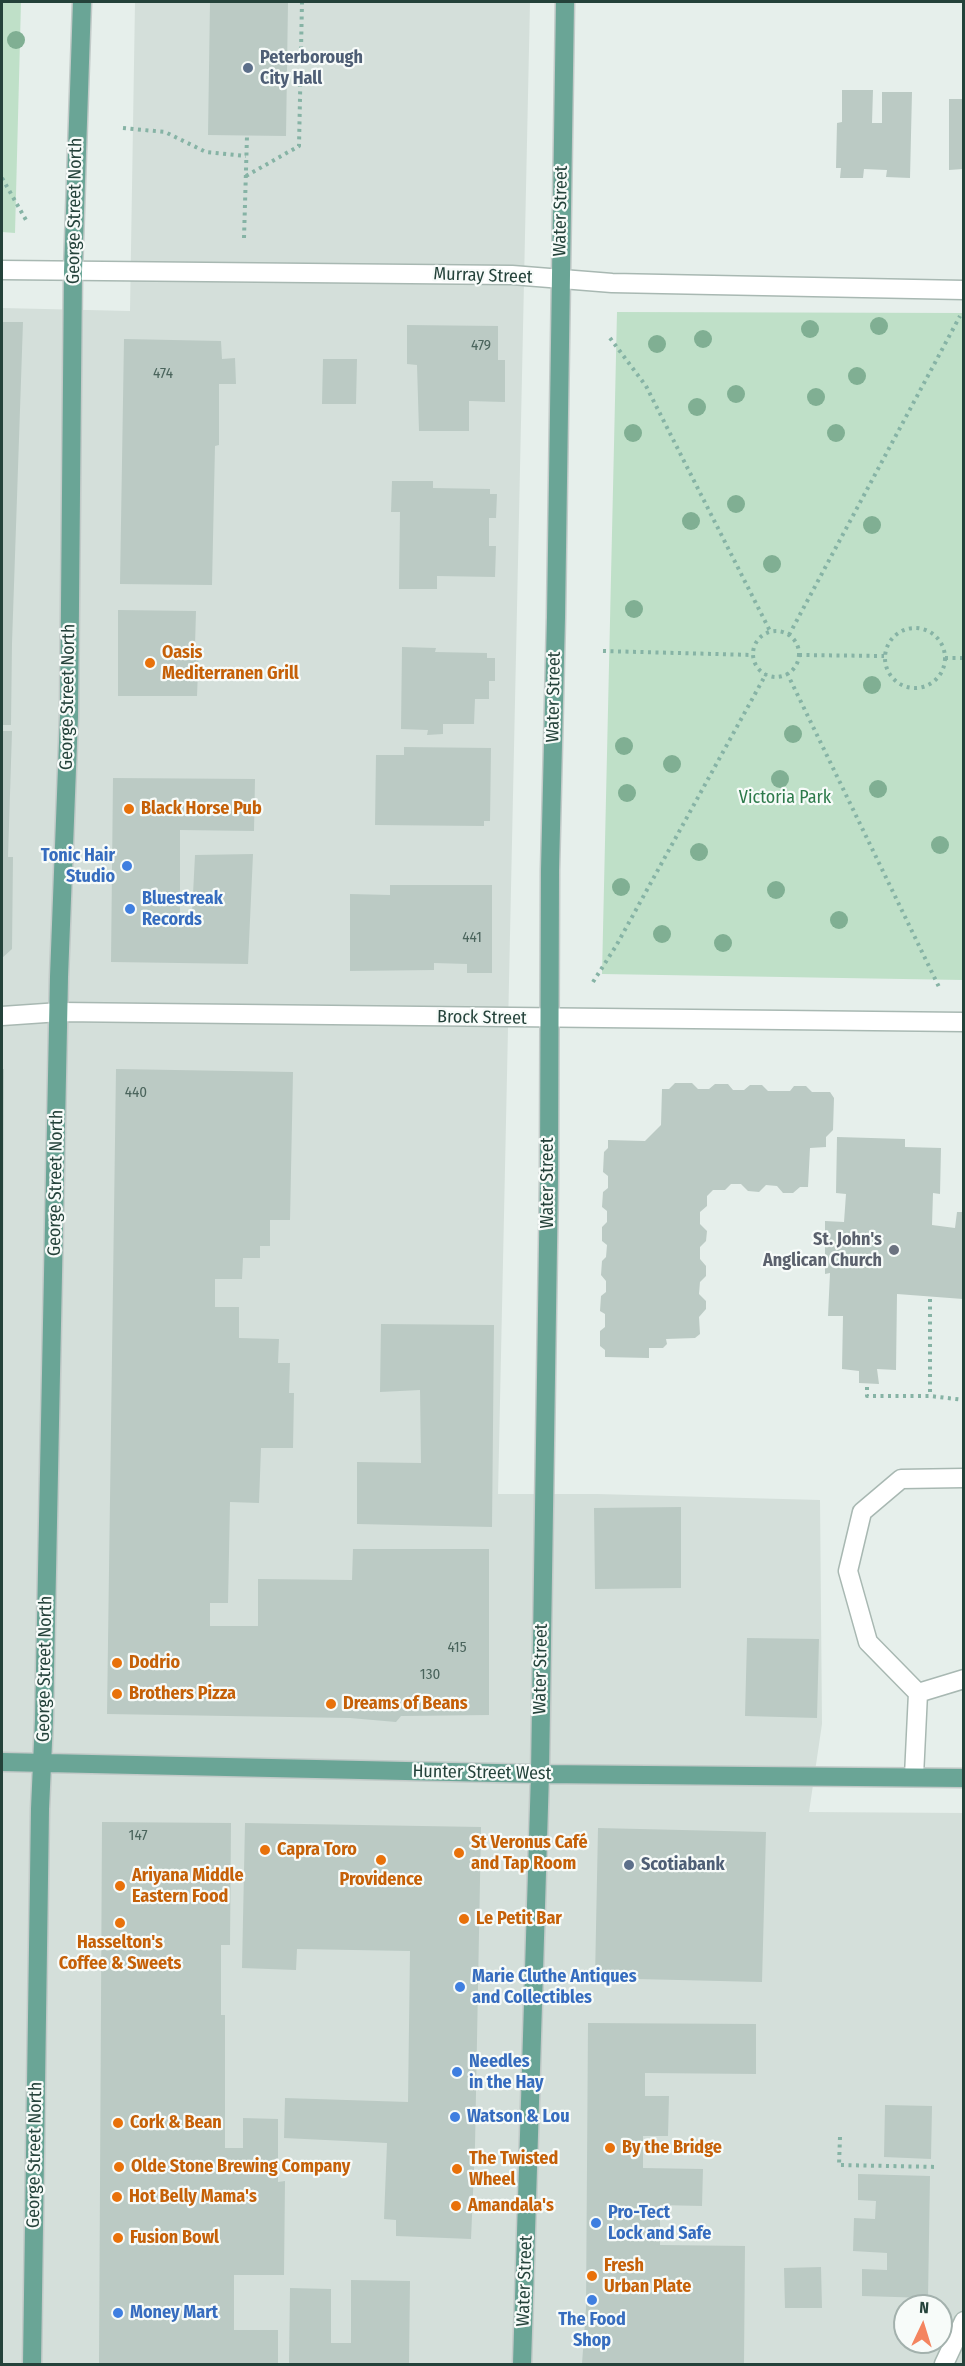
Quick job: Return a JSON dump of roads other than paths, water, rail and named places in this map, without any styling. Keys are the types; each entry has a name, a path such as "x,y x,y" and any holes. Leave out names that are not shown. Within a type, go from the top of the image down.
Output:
{"main road":[{"name":"George Street North","path":"32,2364 40,1821 59,977 69,716 73,271 82,2"},
{"name":"Water Street","path":"522,2364 540,1774 565,2"},
{"name":"Hunter Street West","path":"2,1762 98,1766 540,1774 963,1778"}],"street":[{"name":"Murray Street","path":"2,270 513,275 560,280 963,290"},
{"name":"Brock Street","path":"2,1016 60,1012 963,1022"},
{"path":"914,1776 918,1693 868,1642 849,1571 862,1512 901,1479 963,1478"},
{"path":"918,1693 963,1679"},
{"path":"944,2364 963,2321"}],"place":[{"name":"Peterborough City Hall","path":"248,68"},
{"name":"Oasis Mediterranen Grill","path":"150,663"},
{"name":"Black Horse Pub","path":"129,809"},
{"name":"Tonic Hair Studio","path":"127,866"},
{"name":"Bluestreak Records","path":"130,909"},
{"name":"St. John's Anglican Church","path":"894,1250"},
{"name":"Dodrio","path":"117,1663"},
{"name":"Brothers Pizza","path":"117,1694"},
{"name":"Dreams of Beans","path":"331,1704"},
{"name":"Capra Toro","path":"265,1850"},
{"name":"St Veronus Café and Tap Room","path":"459,1853"},
{"name":"Providence","path":"381,1860"},
{"name":"Scotiabank","path":"629,1865"},
{"name":"Ariyana Middle Eastern Food","path":"120,1886"},
{"name":"Le Petit Bar","path":"464,1919"},
{"name":"Hasselton's Coffee & Sweets","path":"120,1923"},
{"name":"Marie Cluthe Antiques and Collectibles","path":"460,1987"},
{"name":"Needles in the Hay","path":"457,2072"},
{"name":"Watson & Lou","path":"455,2117"},
{"name":"Cork & Bean","path":"118,2123"},
{"name":"By the Bridge","path":"610,2148"},
{"name":"Olde Stone Brewing Company","path":"119,2167"},
{"name":"The Twisted Wheel","path":"457,2169"},
{"name":"Hot Belly Mama's","path":"117,2197"},
{"name":"Amandala's","path":"456,2206"},
{"name":"Pro-Tect Lock and Safe","path":"596,2223"},
{"name":"Fusion Bowl","path":"118,2238"},
{"name":"Fresh Urban Plate","path":"592,2276"},
{"name":"The Food Shop","path":"592,2300"},
{"name":"Money Mart","path":"118,2313"}],"park label":[{"name":"Victoria Park","path":"785,798"}]}
